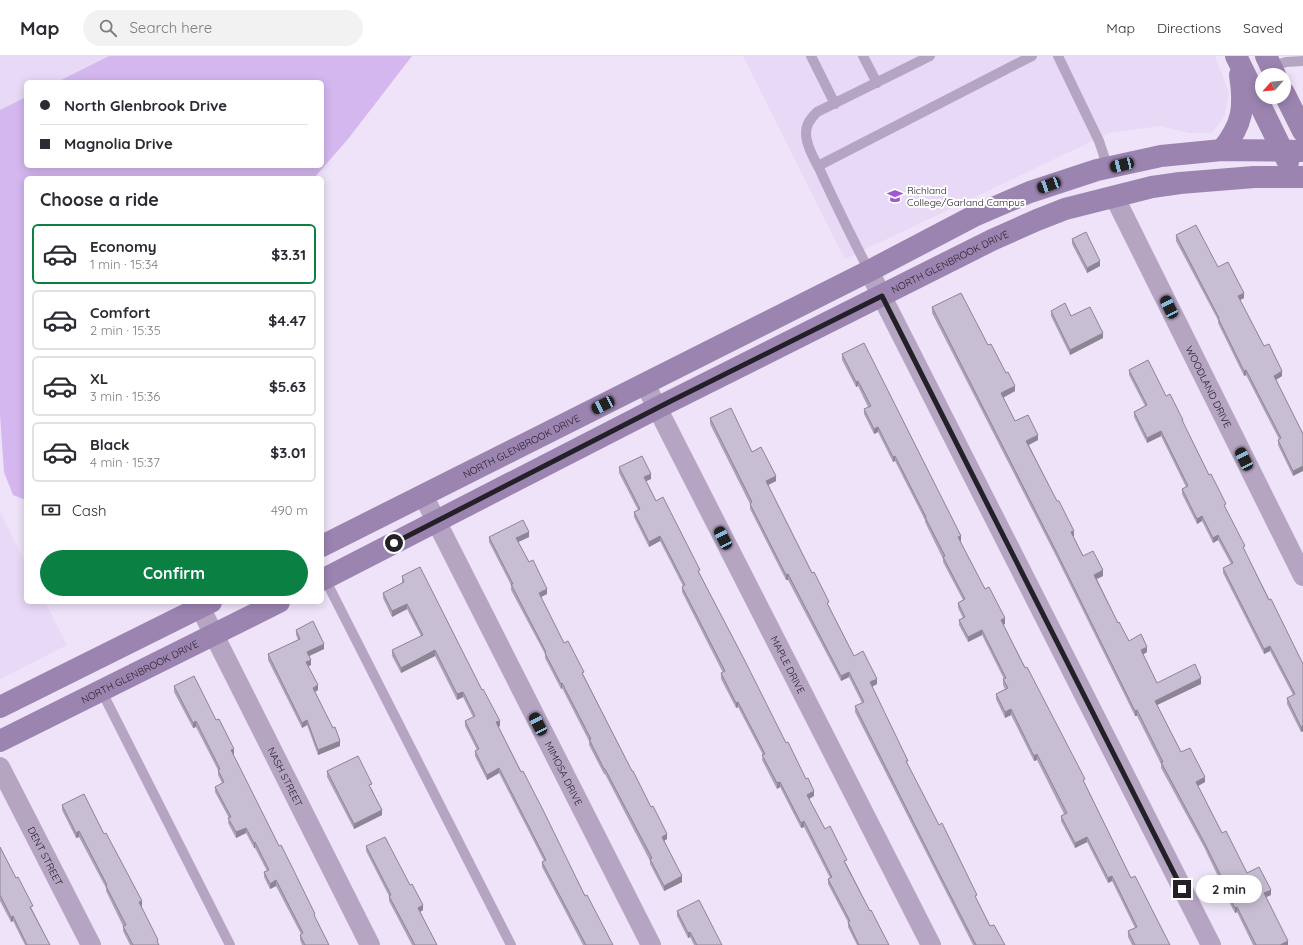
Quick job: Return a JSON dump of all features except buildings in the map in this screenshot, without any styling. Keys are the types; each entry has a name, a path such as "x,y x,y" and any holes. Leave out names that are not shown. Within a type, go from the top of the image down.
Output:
{"main road":[{"path":"1222,150 1240,121 1243,107 1242,87 1237,59"},
{"path":"1237,59 1293,151 1301,182"},
{"path":"1290,104 1303,131"},
{"name":"NORTH GLENBROOK DRIVE","path":"324,545 869,271 974,216 1030,192 1078,176 1161,156 1222,150 1293,151"},
{"name":"NORTH GLENBROOK DRIVE","path":"324,578 657,408 992,240 1037,220 1065,210 1152,187 1180,183 1254,177 1301,182"},
{"name":"NORTH GLENBROOK DRIVE","path":"0,741 275,604"},
{"path":"0,707 206,605"}],"street":[{"name":"WOODLAND DRIVE","path":"1114,196 1303,576"},
{"path":"869,271 1211,945"},
{"name":"MAPLE DRIVE","path":"645,384 931,945"},
{"name":"MIMOSA DRIVE","path":"423,495 651,945"},
{"name":"NASH STREET","path":"206,605 214,635 370,945"},
{"name":"DENT STREET","path":"0,767 91,945"}],"lane":[{"path":"811,56 835,104"},
{"path":"863,56 877,83"},
{"path":"869,271 818,166 806,138 806,131 812,117 817,112 877,83 915,59 930,56"},
{"path":"818,166 1032,56"},
{"path":"1058,56 1100,145 1108,168"},
{"path":"1271,66 1286,62 1303,61"},
{"path":"324,581 511,945"},
{"path":"100,690 230,945"}],"shaded area":[{"path":"0,56 109,56 61,80 24,80 24,98 0,110"},
{"path":"109,56 412,56 348,139 324,167 324,80 61,80"},
{"name":"Richland College/Garland Campus","path":"743,56 1215,56 1229,93 1224,117 1212,133 1189,133 1160,126 1109,133 845,259"},
{"path":"24,98 24,168 323,168 316,176 24,176 24,499 13,495 4,472 0,415 0,110"},
{"path":"0,512 24,560 24,604 46,604 67,645 0,679"}],"place":[{"name":"Richland College/Garland Campus","path":"895,196"}],"route":[{"path":"394,543 671,401 882,296 1182,889"}]}
